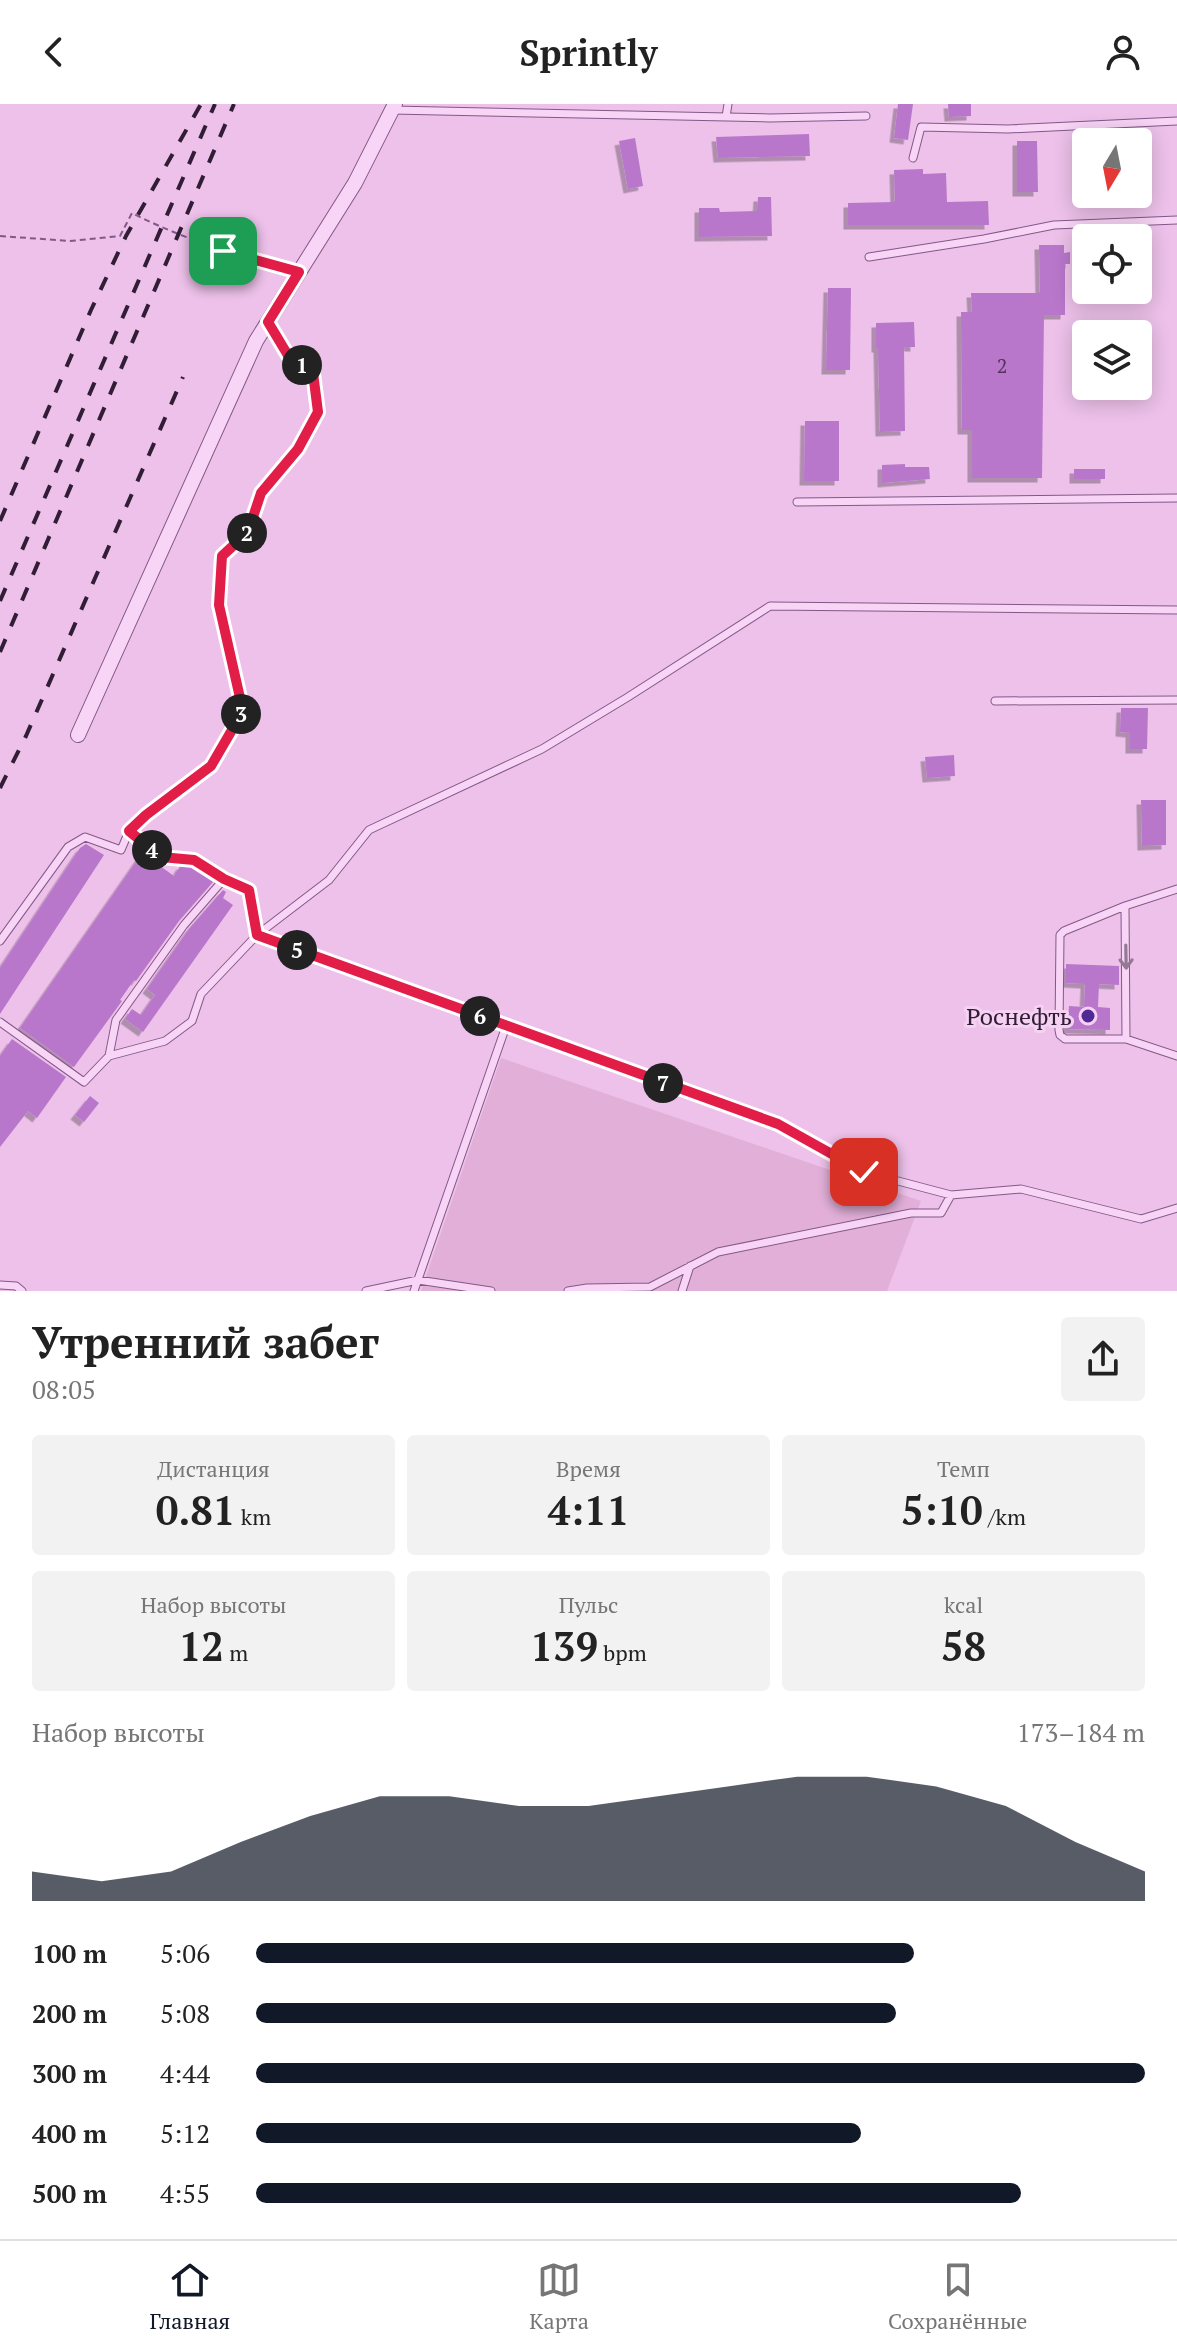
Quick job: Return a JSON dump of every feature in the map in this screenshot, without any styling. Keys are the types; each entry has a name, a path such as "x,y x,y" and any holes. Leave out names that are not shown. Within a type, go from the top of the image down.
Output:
{"street":[{"path":"78,735 256,341 355,183 394,107"}],"lane":[{"path":"726,117 728,104"},
{"path":"394,107 726,117 866,116"},
{"path":"913,158 921,127 1008,129 1177,121"},
{"path":"869,257 1054,225 1177,220"},
{"path":"0,941 68,847 85,837 121,850 129,831 146,815 211,766 243,711 219,605 222,556 248,532 261,493 298,449 318,412 313,373 289,357 268,322"},
{"path":"797,502 1177,498"},
{"path":"0,1022 84,1082 109,1056 165,1041 192,1021 201,994 257,935 329,880 369,830 542,749 770,606 1177,610"},
{"path":"995,701 1177,700"},
{"path":"129,831 161,857 194,860 249,890 257,935"},
{"path":"109,1056 116,1020 184,925 224,879"},
{"path":"1177,889 1125,906 1060,935 1059,1030 1065,1039 1126,1039 1177,1056"},
{"path":"1125,906 1126,1039"},
{"path":"257,935 778,1124 864,1172 951,1195 1021,1189 1141,1219 1177,1208"},
{"path":"414,1291 506,1026"},
{"path":"568,1291 650,1287 718,1252 911,1213 941,1213 951,1195"},
{"path":"682,1291 690,1266"},
{"path":"366,1291 418,1280 491,1291"},
{"path":"0,1285 16,1286 22,1291"}],"path":[{"path":"0,236 70,241 120,236 132,213 223,251 299,272"}],"shaded area":[{"path":"501,1058 921,1201 887,1291 421,1291"}],"building":[{"path":"898,104 913,104 908,140 894,138"},
{"path":"948,104 971,104 971,116 949,117"},
{"path":"809,134 810,156 718,158 716,137"},
{"path":"635,138 643,186 628,189 619,141"},
{"path":"1017,141 1037,141 1038,192 1017,192"},
{"path":"923,169 923,174 946,173 947,202 988,201 989,225 848,225 848,203 895,202 894,170"},
{"path":"758,197 771,197 772,236 699,237 699,208 719,208 720,212 757,211"},
{"path":"1039,245 1064,245 1064,253 1070,252 1070,264 1065,264 1065,315 1044,315 1042,478 972,478 972,430 962,430 961,312 972,312 971,293 1040,293"},
{"path":"828,288 851,288 850,370 826,370"},
{"path":"914,322 915,347 904,347 905,431 880,432 876,323"},
{"path":"805,421 839,421 839,481 804,481"},
{"path":"905,464 905,467 929,467 930,479 882,483 882,465"},
{"path":"1074,469 1105,469 1105,479 1074,479"},
{"path":"1121,708 1148,708 1147,749 1130,749 1130,733 1120,732"},
{"path":"954,755 955,776 927,778 925,757"},
{"path":"1141,800 1166,800 1166,845 1142,846"},
{"path":"86,844 104,855 0,1014 0,968 80,848"},
{"path":"142,853 174,876 181,865 188,866 213,882 134,980 74,1067 20,1028"},
{"path":"223,890 226,892 223,898 233,905 143,1032 125,1019 132,1009 141,1015 155,995 147,989 189,929"},
{"path":"1066,964 1119,966 1119,985 1099,984 1098,1007 1110,1008 1110,1030 1068,1029 1069,1006 1084,1007 1085,984 1066,983"},
{"path":"12,1039 66,1077 37,1118 28,1111 0,1147 0,1056"},
{"path":"90,1096 99,1103 84,1122 75,1115"}],"railway":[{"path":"0,521 126,236 201,104"},
{"path":"0,601 215,104"},
{"path":"0,652 234,104"},
{"path":"0,788 26,736 183,377"}],"place":[{"name":"Роснефть","path":"1088,1016"}],"route":[{"path":"223,251 299,272 268,322 289,357 313,373 318,412 298,449 261,493 248,532 222,556 219,605 243,711 211,766 129,831 161,857 194,860 249,890 257,935 778,1124 864,1172"}]}
